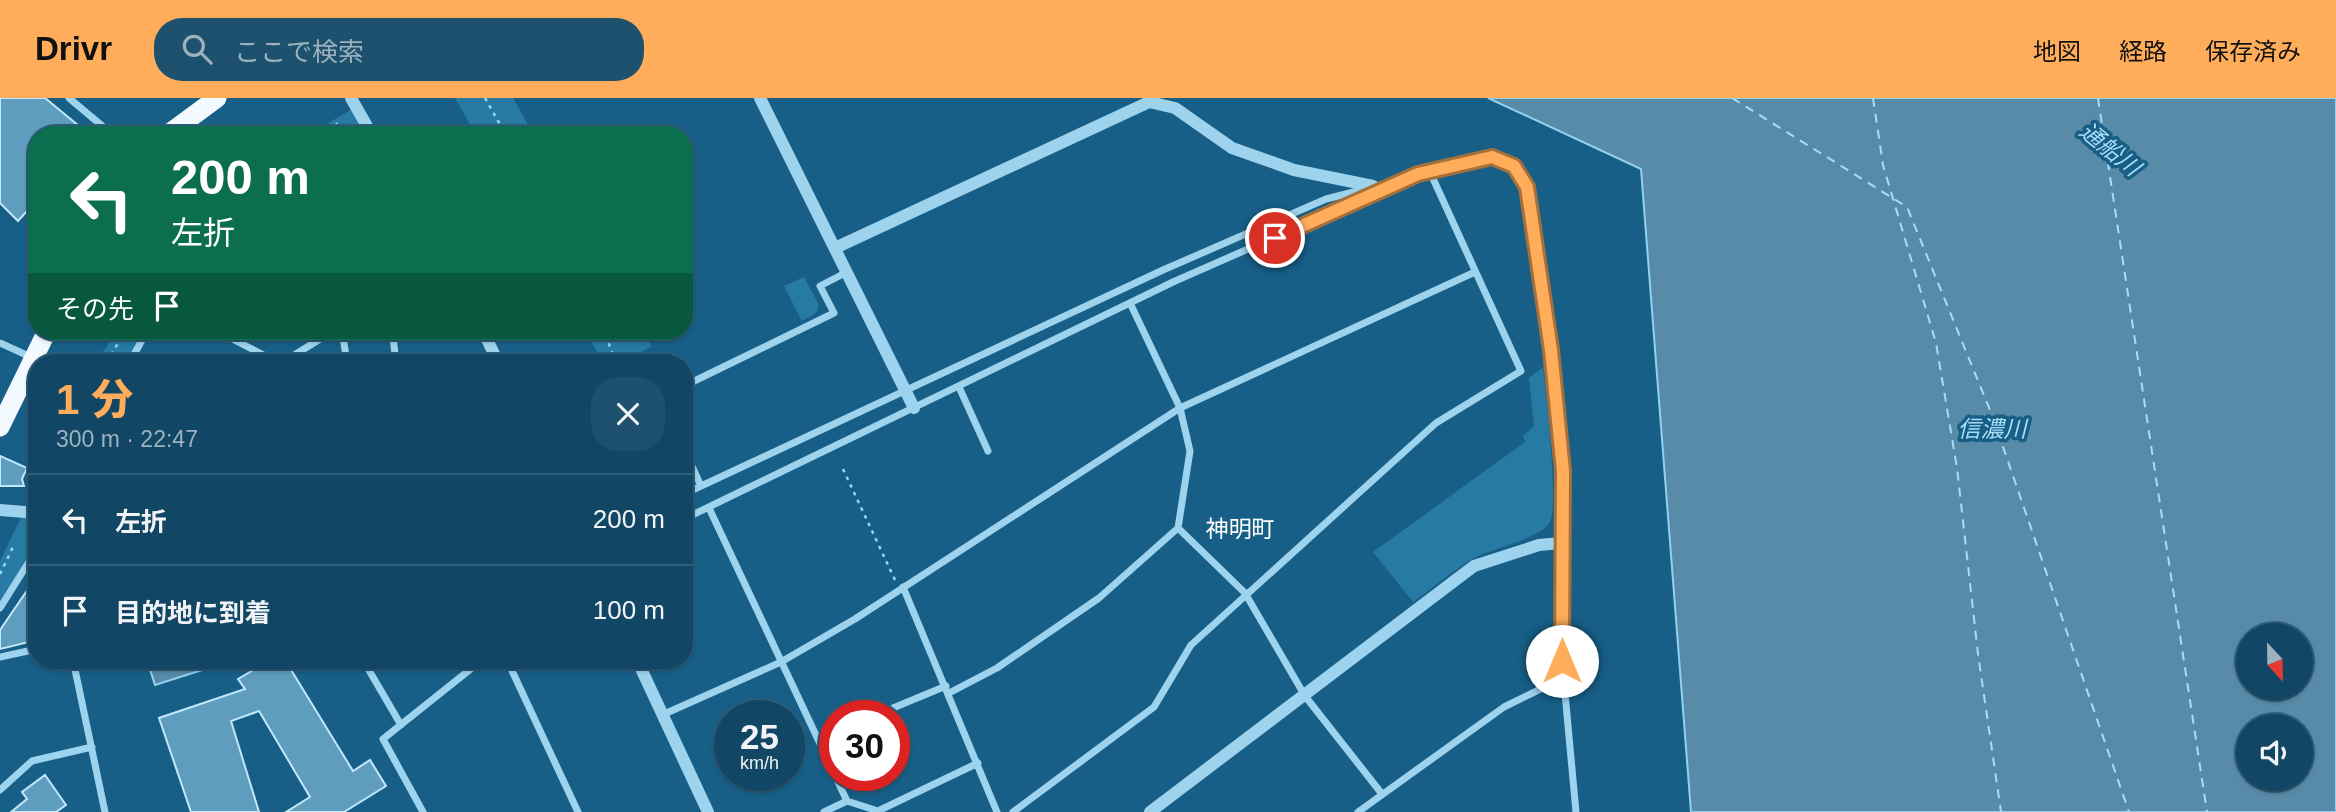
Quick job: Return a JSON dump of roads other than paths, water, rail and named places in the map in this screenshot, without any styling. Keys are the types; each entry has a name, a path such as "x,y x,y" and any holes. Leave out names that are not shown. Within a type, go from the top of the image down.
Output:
{"highway":[{"path":"177,126 206,101"},
{"path":"0,427 28,368"}],"street":[{"path":"69,98 102,126"},
{"path":"351,98 364,126"},
{"path":"760,98 914,408"},
{"path":"835,248 1149,102 1175,108 1232,148 1294,170 1373,186"},
{"path":"693,490 1326,199 1492,157 1514,166 1527,187 1551,350 1563,471 1563,678 1576,812"},
{"path":"1013,812 1154,707 1191,645 1245,593 1436,423 1521,371 1430,172"},
{"path":"693,515 1130,303 1418,174"},
{"path":"693,382 834,313 820,286 847,272"},
{"path":"662,715 780,662 901,588 1180,408 1475,272"},
{"path":"910,702 948,690 997,668 1099,598 1178,528 1190,451 1180,408 1130,303"},
{"path":"234,340 262,354"},
{"path":"296,354 318,340"},
{"path":"0,343 28,356"},
{"path":"959,387 988,451"},
{"path":"693,469 701,486"},
{"path":"709,508 847,801"},
{"path":"0,510 28,512"},
{"path":"1178,528 1245,593 1306,696 1382,794"},
{"path":"1150,812 1474,566 1539,545 1561,543"},
{"path":"0,608 28,563"},
{"path":"901,588 948,690 997,812"},
{"path":"0,657 28,651"},
{"path":"75,669 106,812"},
{"path":"368,669 401,725"},
{"path":"423,812 383,739 471,669"},
{"path":"511,669 578,812"},
{"path":"641,669 708,812"},
{"path":"1359,812 1504,706 1563,678"},
{"path":"0,790 32,761 92,747"},
{"path":"824,812 847,801 878,811 978,763"}],"water":[{"name":"信濃川","path":"1488,98 2336,98 2336,812 1691,812 1641,169"},
{"path":"150,669 205,669 155,685"}],"district":[{"name":"神明町","path":"1240,529"}],"water label":[{"name":"通船川","path":"2110,149"}]}
